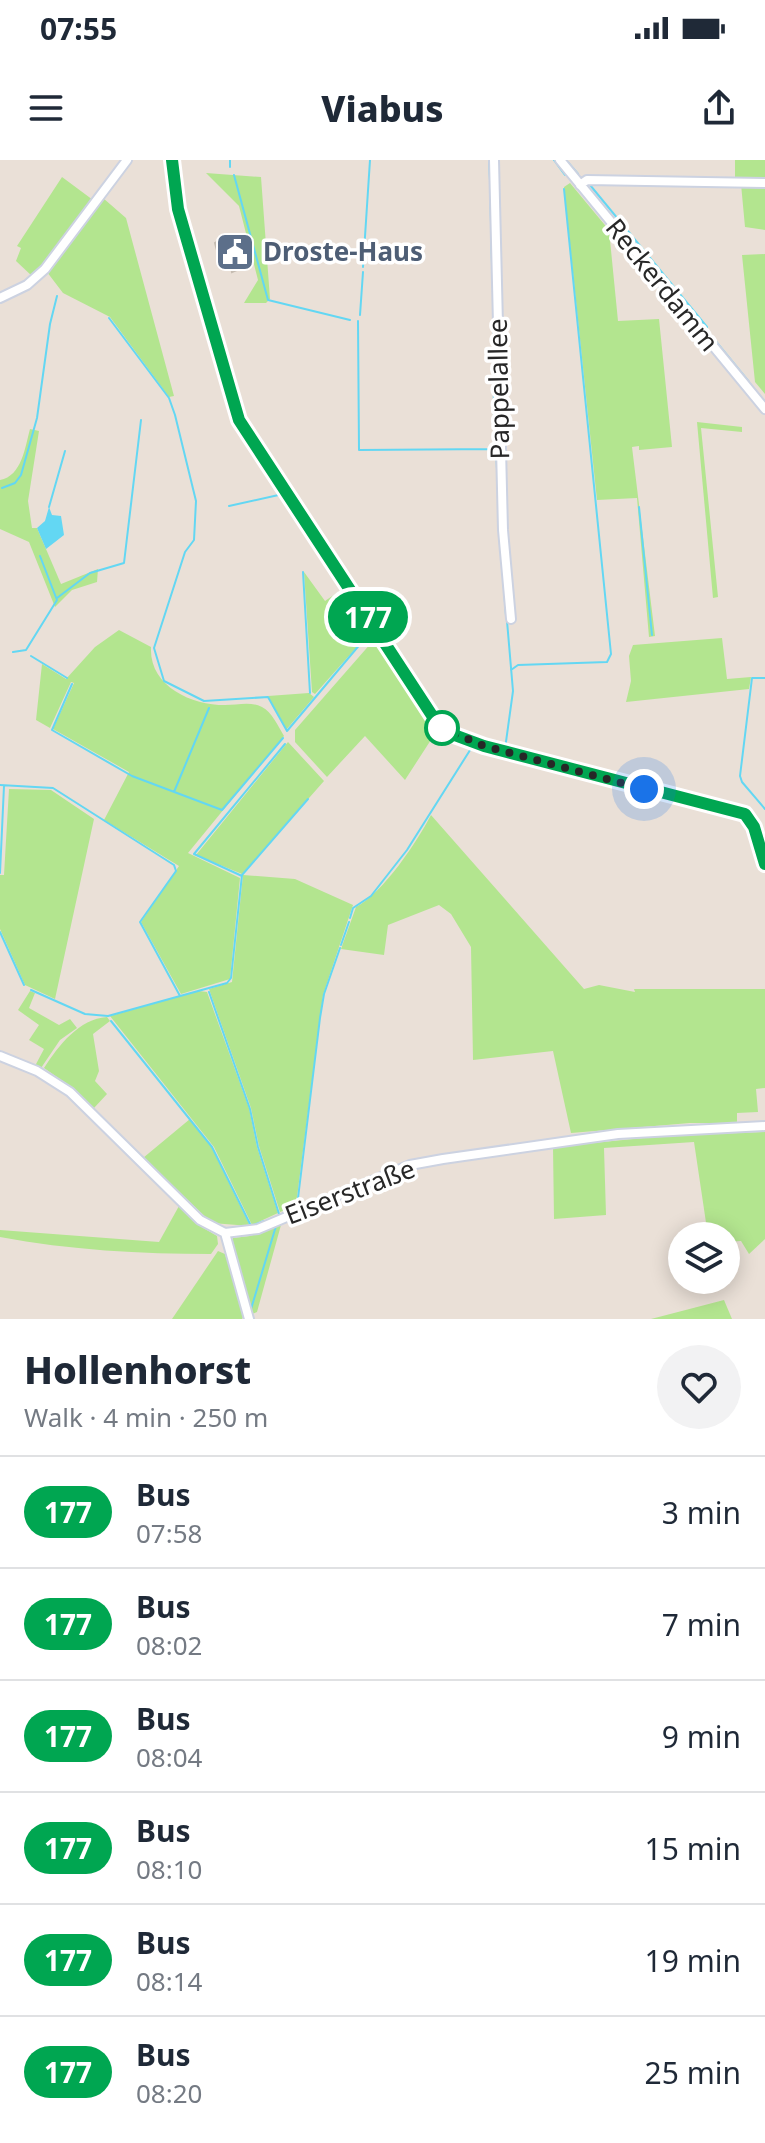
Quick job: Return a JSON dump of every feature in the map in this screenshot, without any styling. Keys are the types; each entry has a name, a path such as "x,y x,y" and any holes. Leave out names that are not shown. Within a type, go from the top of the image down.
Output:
{"street":[{"path":"172,160 178,209 239,420 435,720 449,733 484,746 745,814 754,827 765,864"},
{"name":"Pappelallee","path":"494,160 503,522 511,619"},
{"name":"Reckerdamm","path":"560,160 765,409"},
{"path":"0,298 27,285 45,269 123,161"},
{"path":"580,185 587,180 765,183"},
{"path":"0,1056 37,1071 70,1092 200,1220 225,1233 249,1319"},
{"name":"Eiserstraße","path":"225,1233 258,1229 410,1165 555,1141 692,1128 765,1126"}],"green space":[{"path":"735,160 765,160 765,180 735,180"},
{"path":"206,173 261,177 270,299 266,303 244,303 258,280 239,206"},
{"path":"62,177 93,200 33,277 16,261 21,248 17,246"},
{"path":"570,183 609,230 618,321 659,319 672,447 639,450 639,446 632,447 655,636 649,637 637,498 597,500 564,187"},
{"path":"741,184 765,185 765,230 745,227"},
{"path":"103,198 126,218 174,396 169,397 110,317 63,293 47,272"},
{"path":"765,254 765,394 755,382 742,255"},
{"path":"697,422 742,427 742,432 701,428 718,597 713,598"},
{"path":"30,429 39,431 28,501 32,528 37,528 61,584 98,569 97,582 72,590 55,607 29,542 0,529 0,480 18,467"},
{"path":"304,572 325,601 344,588 371,631 315,694 312,692"},
{"path":"119,630 151,647 157,673 174,691 212,704 262,707 272,716 284,736 188,853 240,878 230,979 181,994 141,922 179,866 104,820 129,772 53,729 74,683 71,682 50,728 36,720 42,664 66,679 95,647"},
{"path":"722,638 727,679 751,677 749,689 626,702 631,681 629,656 633,645"},
{"path":"372,642 379,643 421,709 438,729 405,780 365,736 327,777 295,742 295,730"},
{"path":"309,693 314,697 286,730 268,696"},
{"path":"288,742 324,781 242,874 196,855"},
{"path":"9,789 51,790 94,819 55,999 25,985 0,929 0,875 4,875"},
{"path":"431,815 584,989 599,985 635,992 634,989 765,989 765,1088 756,1089 758,1112 737,1113 737,1123 690,1123 571,1133 553,1051 473,1060 471,947 451,914 439,905 388,925 384,955 341,949 356,907 388,879"},
{"path":"243,875 295,879 353,905 323,995 297,1197 293,1207 280,1212 259,1146 251,1108 209,989 232,982"},
{"path":"30,991 35,993 29,1008 59,1025 70,1019 77,1028 60,1040 41,1068 35,1066 44,1049 29,1040 39,1025 18,1010"},
{"path":"199,991 207,992 249,1108 257,1147 278,1213 252,1225 214,1147 110,1016"},
{"path":"107,1017 110,1021 93,1034 99,1071 95,1081 107,1094 94,1108 44,1068 63,1042 79,1028"},
{"path":"190,1119 212,1148 250,1226 212,1223 143,1158"},
{"path":"765,1132 765,1239 749,1254 740,1241 740,1222 706,1222 694,1142 604,1148 606,1215 554,1219 553,1147 663,1136"},
{"path":"179,1206 200,1226 217,1236 218,1244 211,1254 105,1250 0,1237 0,1230 159,1242"},
{"path":"281,1225 257,1312 252,1314 231,1247 233,1238 250,1236"},
{"path":"218,1251 225,1254 244,1315 242,1319 172,1319"},
{"path":"724,1300 732,1319 651,1319"}],"water":[{"path":"49,507 52,515 61,516 64,535 46,549 37,528 45,521"}],"building":[{"name":"Droste-Haus","path":"230,234 237,237 244,267 232,272 231,267 222,269 215,243"}],"waterway":[{"path":"230,160 230,167"},
{"path":"363,267 370,160"},
{"path":"489,160 490,180"},
{"path":"554,160 565,175"},
{"path":"566,160 578,174"},
{"path":"234,175 268,300 350,320"},
{"path":"490,182 492,263"},
{"path":"590,185 707,327"},
{"path":"511,670 518,665 607,662 611,654 564,189"},
{"path":"493,271 494,424 497,433"},
{"path":"360,315 363,272"},
{"path":"2,488 15,483 21,475 37,418 57,296"},
{"path":"109,318 169,398 196,501 194,540 185,552 154,648 164,681 204,701 268,697 287,731 372,630"},
{"path":"358,321 359,450 496,449"},
{"path":"713,338 749,382"},
{"path":"754,389 765,402"},
{"path":"57,598 90,573 124,563 141,420"},
{"path":"496,446 499,516"},
{"path":"49,507 65,451"},
{"path":"229,506 283,494"},
{"path":"639,507 652,635"},
{"path":"500,538 506,615"},
{"path":"13,652 26,650 57,600 40,556"},
{"path":"303,572 310,693"},
{"path":"505,749 513,691 507,621"},
{"path":"31,656 67,678"},
{"path":"765,678 752,678 740,776 765,809"},
{"path":"72,684 52,730 132,776 222,810 283,738"},
{"path":"174,792 209,708"},
{"path":"479,739 499,746"},
{"path":"242,876 194,854 285,744"},
{"path":"350,918 353,908 371,896 407,850 472,747"},
{"path":"0,785 53,788 174,865 176,871 140,922 180,996"},
{"path":"0,873 4,786"},
{"path":"31,990 85,1014 108,1016 227,983 231,978 242,875 308,799"},
{"path":"341,945 349,922"},
{"path":"0,932 24,985"},
{"path":"272,1219 294,1208 298,1198 324,994 340,948"},
{"path":"209,992 250,1109 258,1147 279,1214"},
{"path":"111,1021 212,1147 251,1226 264,1221"},
{"path":"251,1309 276,1226"}],"bus line":[{"name":"177","path":"172,160 178,209 239,420 331,557 424,707 440,727 484,746 745,814 754,827 765,864"}],"place":[{"name":"Droste-Haus","path":"235,252"}],"route":[{"path":"442,728 484,746 644,789"}]}
